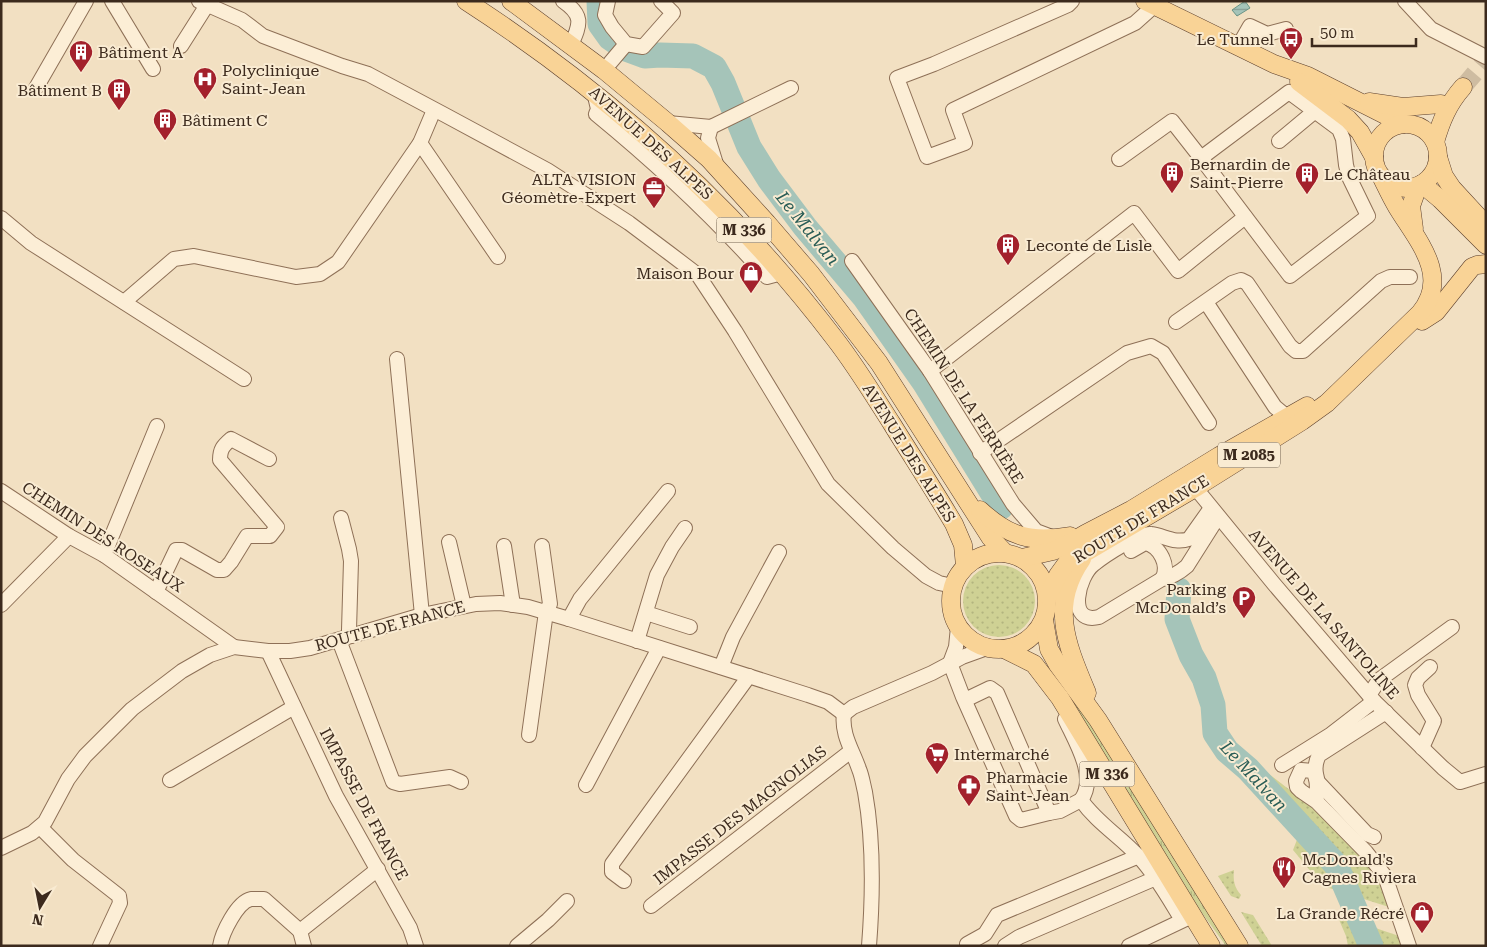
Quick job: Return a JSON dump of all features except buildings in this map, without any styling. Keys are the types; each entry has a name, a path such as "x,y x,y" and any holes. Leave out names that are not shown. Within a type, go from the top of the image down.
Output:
{"main road":[{"name":"AVENUE DES ALPES","path":"466,1 513,31 634,124 710,194 782,273 836,340 865,382 944,507 960,534 965,566"},
{"name":"AVENUE DES ALPES","path":"511,1 604,70 709,159 811,274 879,363 990,537 1005,553"},
{"path":"1150,4 1274,64 1308,76 1352,100 1424,130 1436,150 1444,176 1452,188 1486,225"},
{"path":"1274,64 1311,102 1334,107 1360,132 1374,157"},
{"path":"1352,100 1403,106 1452,96"},
{"path":"1452,96 1441,121 1433,172 1420,185 1408,188 1398,187 1389,183 1381,176 1376,167 1374,157 1379,139 1394,127 1406,124 1452,96"},
{"name":"ROUTE DE FRANCE","path":"1048,596 1058,575 1086,542 1294,419 1327,403 1429,302 1433,289 1432,271 1414,232 1381,176"},
{"path":"1420,185 1440,199 1485,244"},
{"name":"ROUTE DE FRANCE","path":"1414,232 1411,206 1420,185"},
{"path":"1409,323 1424,321 1436,312 1472,267 1477,264 1486,264"},
{"path":"963,495 1000,527 1023,537 1086,542 1066,590 1064,617 1067,638 1076,667 1098,720"},
{"name":"ROUTE DE FRANCE","path":"1022,558 1053,551 1068,544 1086,542"},
{"path":"1005,553 1022,558 1037,570 1048,596 1046,612 1044,620 1028,640 1020,644 995,648 971,640 958,627 954,620 951,605 953,586 965,566 980,556 1005,553"},
{"name":"M 336","path":"1044,620 1049,649 1058,665 1098,720 1239,946"},
{"name":"M 336","path":"995,648 1034,664 1060,698 1187,918 1211,946"}],"street":[{"path":"36,88 86,1"},
{"path":"112,1 152,69"},
{"path":"563,1 575,10 579,22 571,45"},
{"path":"608,1 605,15 622,48"},
{"path":"604,70 622,48 643,47 672,14 661,1"},
{"path":"1072,1 1068,5 1032,21 897,78 927,157 965,143 954,110 1135,23 1150,4"},
{"path":"1404,1 1431,29 1486,57"},
{"path":"181,46 203,3 242,20 263,36 368,74 547,170 629,223 698,275 828,484 893,548 926,576 939,583 953,586"},
{"path":"1238,47 1250,26 1267,34 1286,29"},
{"path":"1279,141 1311,102 1320,87 1330,92 1335,90"},
{"path":"668,123 714,125 790,88"},
{"path":"1119,159 1172,121 1290,276 1368,216 1349,177 1343,139 1339,129 1311,102 1289,92 1201,158"},
{"path":"124,302 174,259 194,256 296,277 320,274 338,262 420,143 434,110"},
{"path":"714,125 708,138 708,143 719,172"},
{"path":"420,143 498,257"},
{"path":"930,371 1134,213 1178,271 1246,217"},
{"path":"1,218 30,243 244,379"},
{"name":"CHEMIN DE LA FERRIÈRE","path":"852,261 930,371 1013,504 1036,530 1056,539"},
{"path":"1176,322 1232,283 1241,280 1247,283 1290,346 1296,351 1303,351 1380,281 1390,277 1410,277"},
{"path":"1206,302 1275,407 1294,419"},
{"path":"980,453 1127,353 1152,346 1163,353 1209,423"},
{"path":"397,359 422,615"},
{"path":"104,555 157,426"},
{"path":"156,592 176,550 182,550 217,570 224,570 247,536 270,536 274,532 277,528 220,460 220,453 222,446 232,439 269,459"},
{"name":"AVENUE DE LA SANTOLINE","path":"1190,482 1371,698 1460,782 1486,774"},
{"name":"CHEMIN DES ROSEAUX","path":"1,491 69,536 104,555 234,647"},
{"path":"569,619 586,592 668,491"},
{"path":"1000,527 1011,522 1013,518 1013,504"},
{"path":"1215,512 1187,566 1099,617 1091,618 1084,615 1078,606 1079,588 1085,574 1092,565 1140,536 1151,534 1175,541 1189,539 1215,512"},
{"path":"341,518 350,549 351,561 349,630 346,638 393,782 400,784 450,777 461,782"},
{"path":"637,641 658,575 685,528"},
{"path":"1,605 69,536"},
{"path":"449,542 464,606"},
{"path":"1085,574 1095,573 1145,543 1154,547 1165,564 1166,571 1162,579"},
{"path":"504,546 513,605"},
{"path":"529,735 546,612 550,604 542,546"},
{"path":"721,667 733,637 779,552"},
{"name":"ROUTE DE FRANCE","path":"1,848 19,841 45,822 68,780 85,756 132,709 182,671 210,655 234,647 268,651 290,651 310,648 422,615 476,604 500,603 546,612 819,698 844,714"},
{"path":"646,613 690,627"},
{"path":"958,627 956,647 950,662 1016,816 1021,820 1060,811 1081,800 1086,788 1087,772 1048,683"},
{"path":"1282,765 1330,735 1371,698 1379,680 1452,627"},
{"path":"586,785 660,648"},
{"path":"869,946 872,894 869,822 861,776 851,751 843,721 844,714 853,707 932,673 950,662 995,648"},
{"name":"IMPASSE DE FRANCE","path":"268,651 336,796 410,928 416,946"},
{"path":"1422,748 1434,722 1418,695 1415,685 1418,678 1430,666"},
{"path":"624,881 612,872 612,864 749,676"},
{"path":"965,700 990,688 997,693 1048,813"},
{"path":"170,780 294,708"},
{"path":"1317,802 1318,782 1315,774 1315,764 1319,755 1386,712"},
{"name":"IMPASSE DES MAGNOLIAS","path":"651,906 851,751"},
{"path":"1374,837 1367,834 1318,782 1313,771 1301,770 1296,781 1297,786 1317,802 1366,852 1385,876 1409,946"},
{"path":"1081,800 1088,810 1139,856 1187,918 1129,946"},
{"path":"40,827 73,860 119,896 120,904 100,946"},
{"path":"967,944 985,934 997,915 1139,856"},
{"path":"300,931 378,869"},
{"path":"1005,946 1019,937 1157,880"},
{"path":"220,946 221,935 240,907 250,899 264,899 300,931 304,946"},
{"path":"518,946 567,901"}],"green space":[{"path":"992,565 1006,565 1025,575 1035,594 1035,608 1025,627 1006,637 992,637 973,627 963,608 963,594 973,575"},
{"path":"1057,675 1126,774 1117,777 1055,676"},
{"path":"1230,744 1308,804 1377,869 1392,908 1323,886 1293,850 1298,837 1256,783 1220,758"},
{"path":"1132,784 1231,946 1226,946 1202,913 1118,786"},
{"path":"1234,870 1234,883 1241,895 1239,899 1231,896 1218,876"},
{"path":"1241,912 1253,915 1272,946 1262,946"},
{"path":"1337,915 1402,937 1404,946 1348,946"}],"water":[{"path":"1245,1 1250,8 1237,16 1232,10"}],"waterway":[{"name":"Le Malvan","path":"599,1 600,24 610,38 626,49 645,56 693,56 714,67 723,83 749,147 769,179 805,227 865,298 924,382 1001,507"},
{"name":"Le Malvan","path":"1179,590 1177,619 1191,655 1204,678 1213,705 1215,733 1227,751 1248,769 1336,865 1371,946"}],"tunnel":[{"path":"1463,87 1486,60"}],"place":[{"name":"Le Tunnel","path":"1291,60"},
{"name":"Bâtiment A","path":"81,73"},
{"name":"Polyclinique Saint-Jean","path":"205,100"},
{"name":"Bâtiment B","path":"119,111"},
{"name":"Bâtiment C","path":"165,141"},
{"name":"Bernardin de Saint-Pierre","path":"1172,194"},
{"name":"Le Château","path":"1307,195"},
{"name":"ALTA VISION Géomètre-Expert","path":"654,209"},
{"name":"Leconte de Lisle","path":"1008,266"},
{"name":"Maison Bour","path":"751,294"},
{"name":"Parking McDonald’s","path":"1244,619"},
{"name":"Intermarché","path":"937,775"},
{"name":"Pharmacie Saint-Jean","path":"969,807"},
{"name":"McDonald's Cagnes Riviera","path":"1284,889"},
{"name":"La Grande Récré","path":"1422,934"}]}
